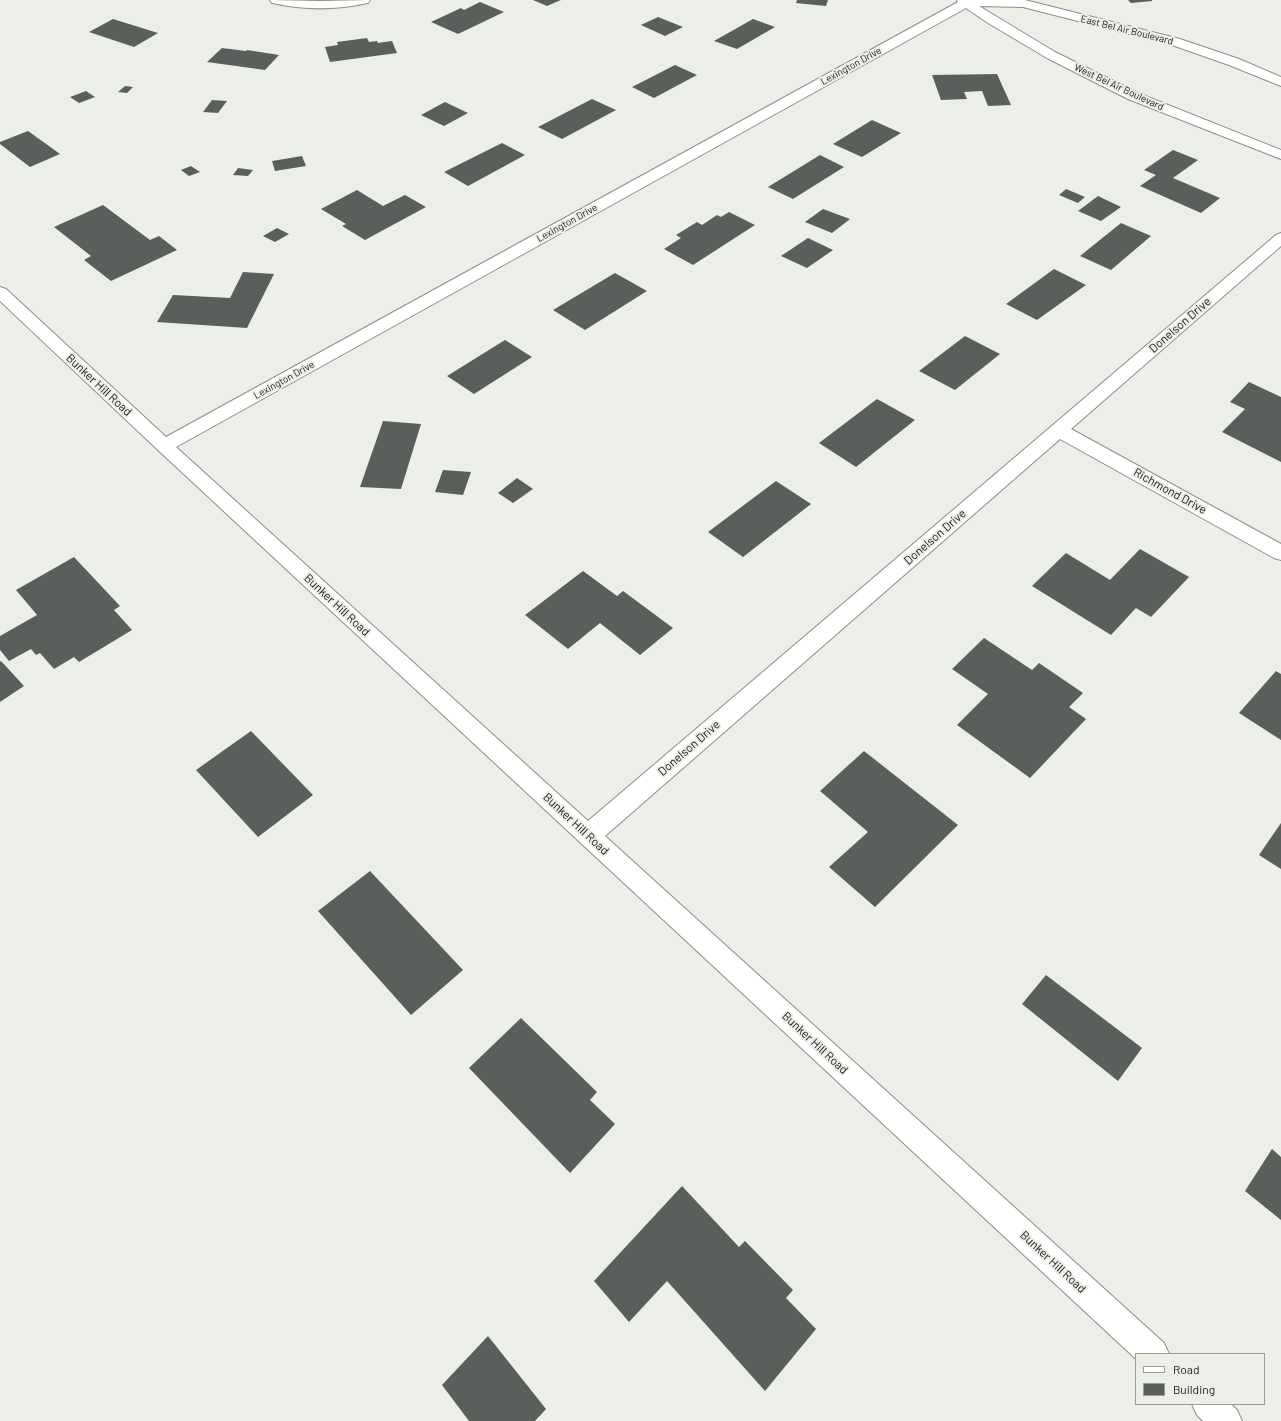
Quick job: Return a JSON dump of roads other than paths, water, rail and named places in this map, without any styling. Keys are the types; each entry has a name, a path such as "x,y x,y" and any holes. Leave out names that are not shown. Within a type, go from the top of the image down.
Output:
{"street":[{"path":"276,0 310,5 350,3 364,0"},
{"name":"East Bel Air Boulevard","path":"967,1 1023,4 1176,42 1234,62 1281,82"},
{"name":"West Bel Air Boulevard","path":"967,1 992,20 1051,54 1132,96 1281,155"},
{"name":"Lexington Drive","path":"164,446 967,1"},
{"name":"Donelson Drive","path":"589,835 1281,238"},
{"name":"Bunker Hill Road","path":"0,292 164,446 1152,1353"},
{"name":"Richmond Drive","path":"1058,430 1281,553"},
{"path":"1209,1405 1226,1421"}]}
